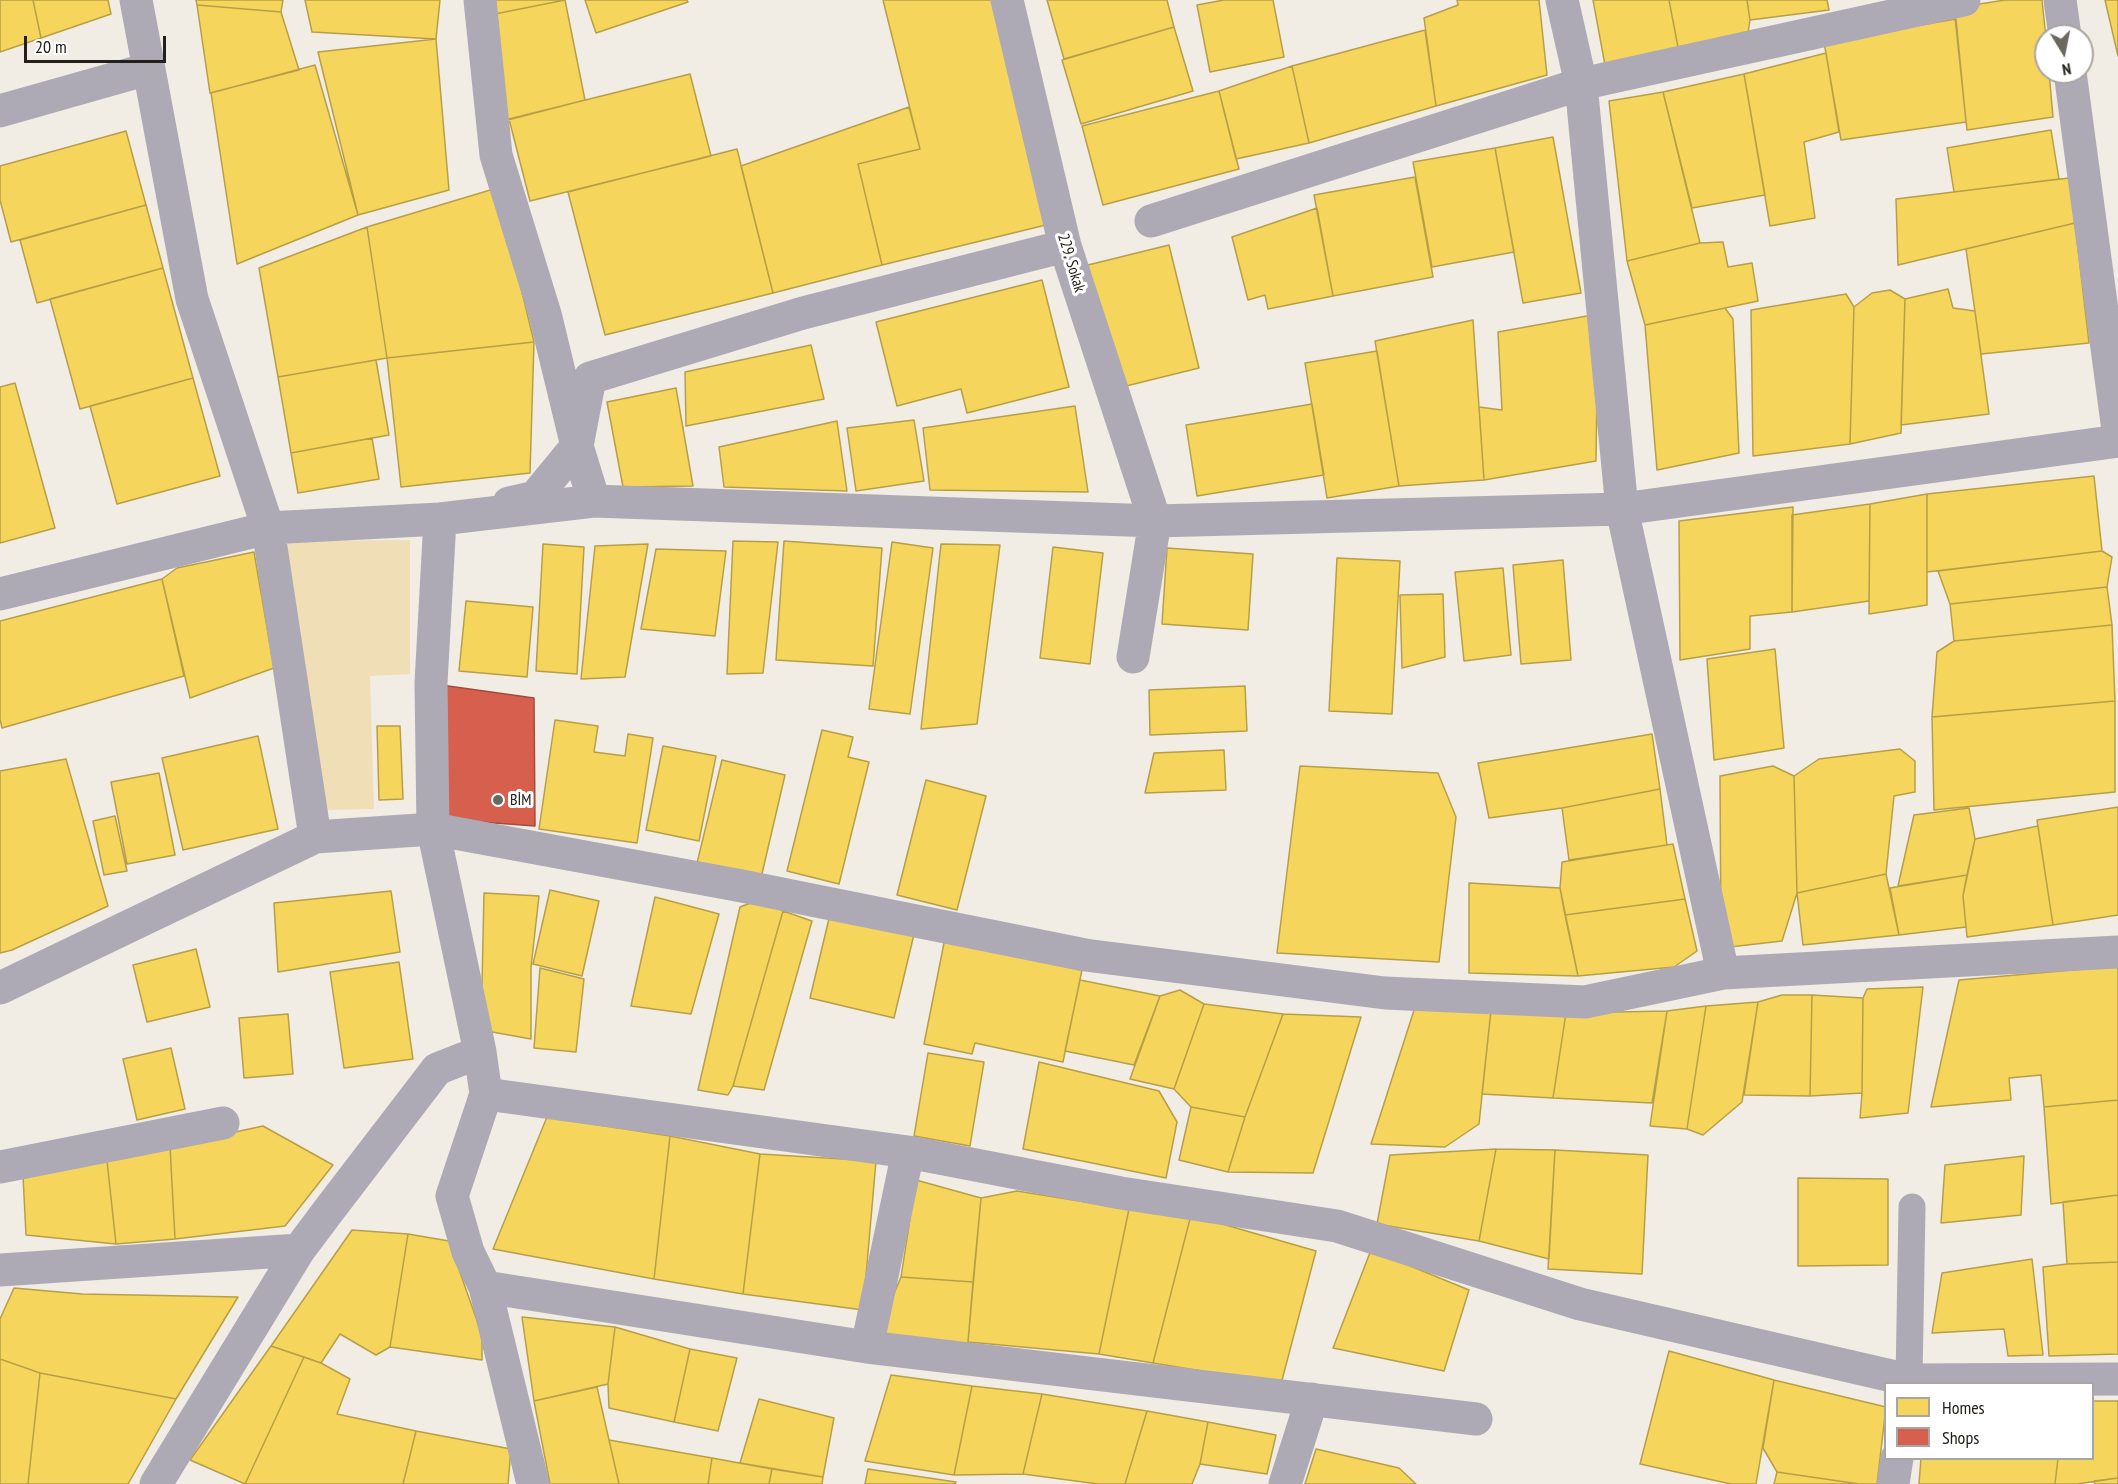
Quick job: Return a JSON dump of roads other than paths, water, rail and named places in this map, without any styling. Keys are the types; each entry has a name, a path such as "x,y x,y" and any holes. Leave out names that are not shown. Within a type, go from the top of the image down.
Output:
{"street":[{"path":"136,0 192,299 268,528 315,837"},
{"path":"480,0 496,155 545,314 577,446 594,501"},
{"name":"229. Sokak","path":"1008,0 1065,246 1155,521"},
{"path":"1562,0 1581,84 1623,509 1723,973"},
{"path":"1151,221 1581,84 1964,0"},
{"path":"2060,0 2063,24"},
{"path":"0,111 148,69"},
{"path":"2072,84 2118,430"},
{"path":"440,519 535,497 577,446 590,378 804,313 1065,246"},
{"path":"0,594 268,528 440,519 594,501 1155,521 1623,509 2118,441"},
{"path":"440,519 431,683 433,830 480,1052 486,1094 452,1196 468,1252 485,1287 533,1484"},
{"path":"1133,657 1155,521"},
{"path":"0,988 315,837 433,830 742,886 1085,954 1385,993 1585,1002 1723,973 2118,952"},
{"path":"156,1484 300,1250 437,1069 480,1052"},
{"path":"486,1094 908,1152 1122,1193 1337,1226 1580,1304 1909,1382 2118,1379"},
{"path":"0,1167 223,1123"},
{"path":"867,1347 908,1152"},
{"path":"0,1270 300,1250"},
{"path":"485,1287 867,1347 1476,1419"},
{"path":"1285,1484 1312,1399"},
{"path":"1893,1484 1897,1460"}],"lane":[{"path":"1909,1382 1912,1207"}],"place":[{"name":"BİM","path":"498,800"}]}
